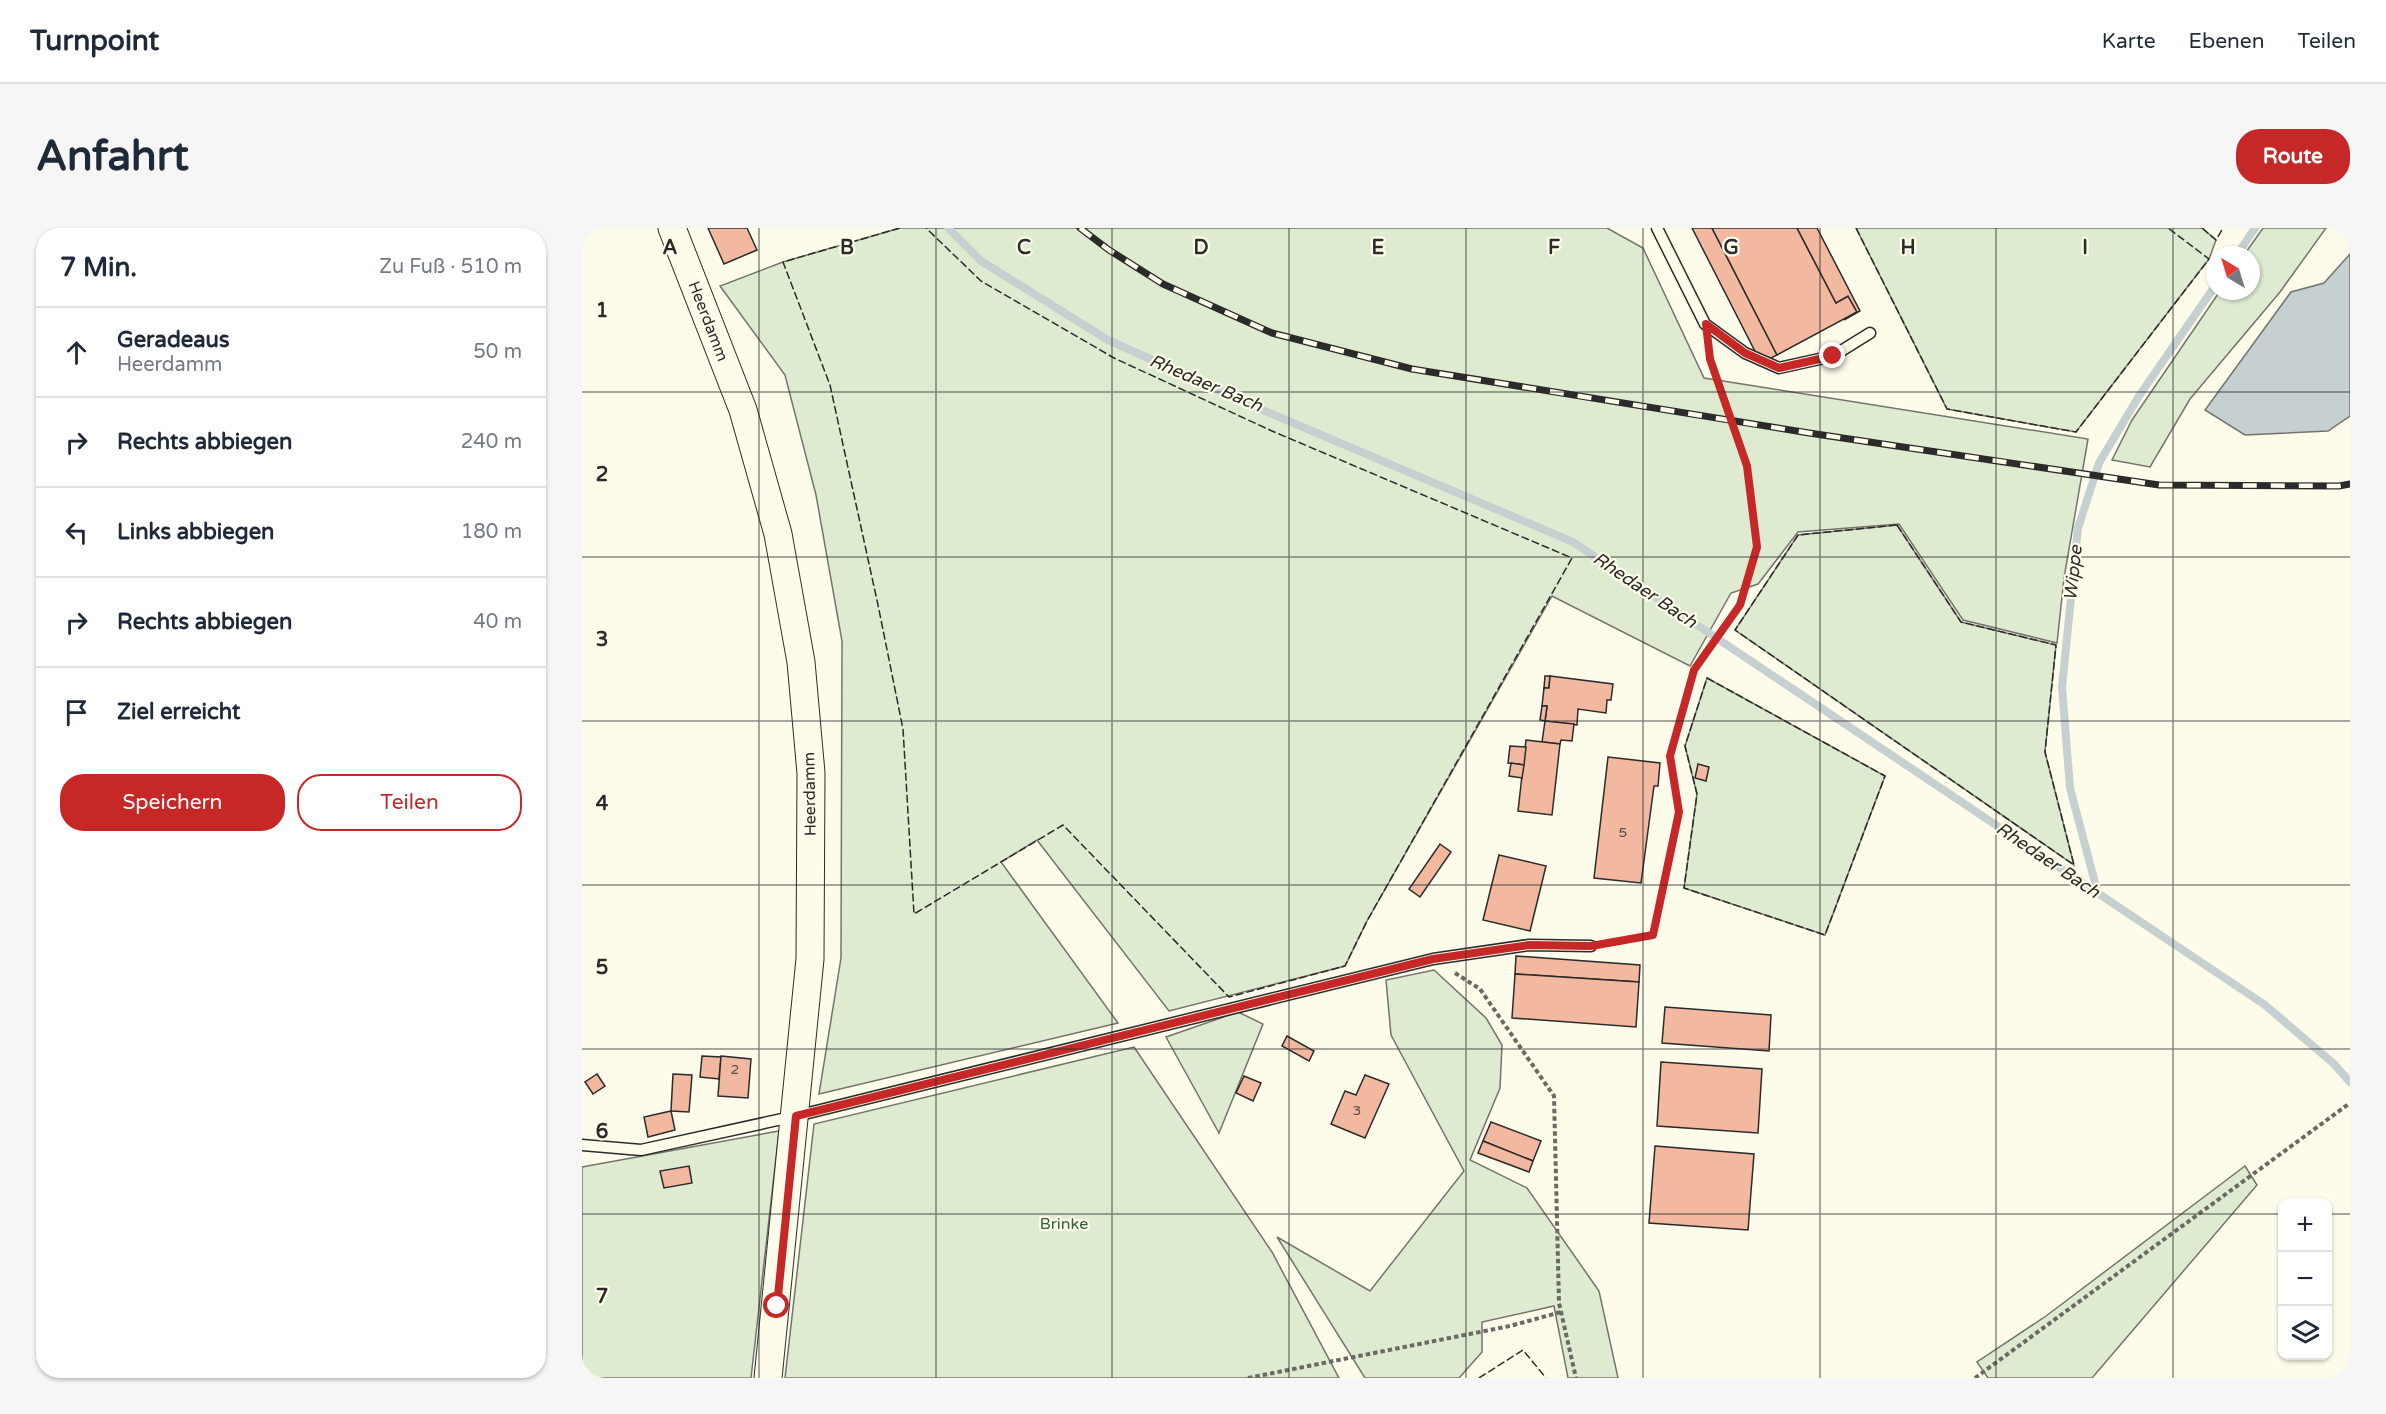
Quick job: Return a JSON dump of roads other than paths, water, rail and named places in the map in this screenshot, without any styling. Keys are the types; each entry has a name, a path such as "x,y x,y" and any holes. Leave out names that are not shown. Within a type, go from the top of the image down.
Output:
{"street":[{"name":"Heerdamm","path":"672,228 743,410 778,534 801,662 811,773 810,959 768,1378"}],"lane":[{"path":"1657,228 1706,324 1745,353 1779,368 1833,356 1870,333"},
{"path":"582,1145 641,1150 796,1116 1433,959 1529,945 1591,946"}],"waterway":[{"name":"Rhedaer Bach","path":"948,228 981,261 1108,340 1265,411 1573,542 2265,1005 2333,1063 2350,1082"},
{"name":"Wippe","path":"2243,246 2255,228"},
{"name":"Wippe","path":"2098,894 2070,788 2062,687 2078,528 2099,463 2139,396 2206,299"}],"railway":[{"path":"1080,228 1109,250 1163,284 1272,333 1412,369 1809,433 2159,485 2339,486 2350,484"}],"park label":[{"name":"Brinke","path":"1064,1223"}]}
